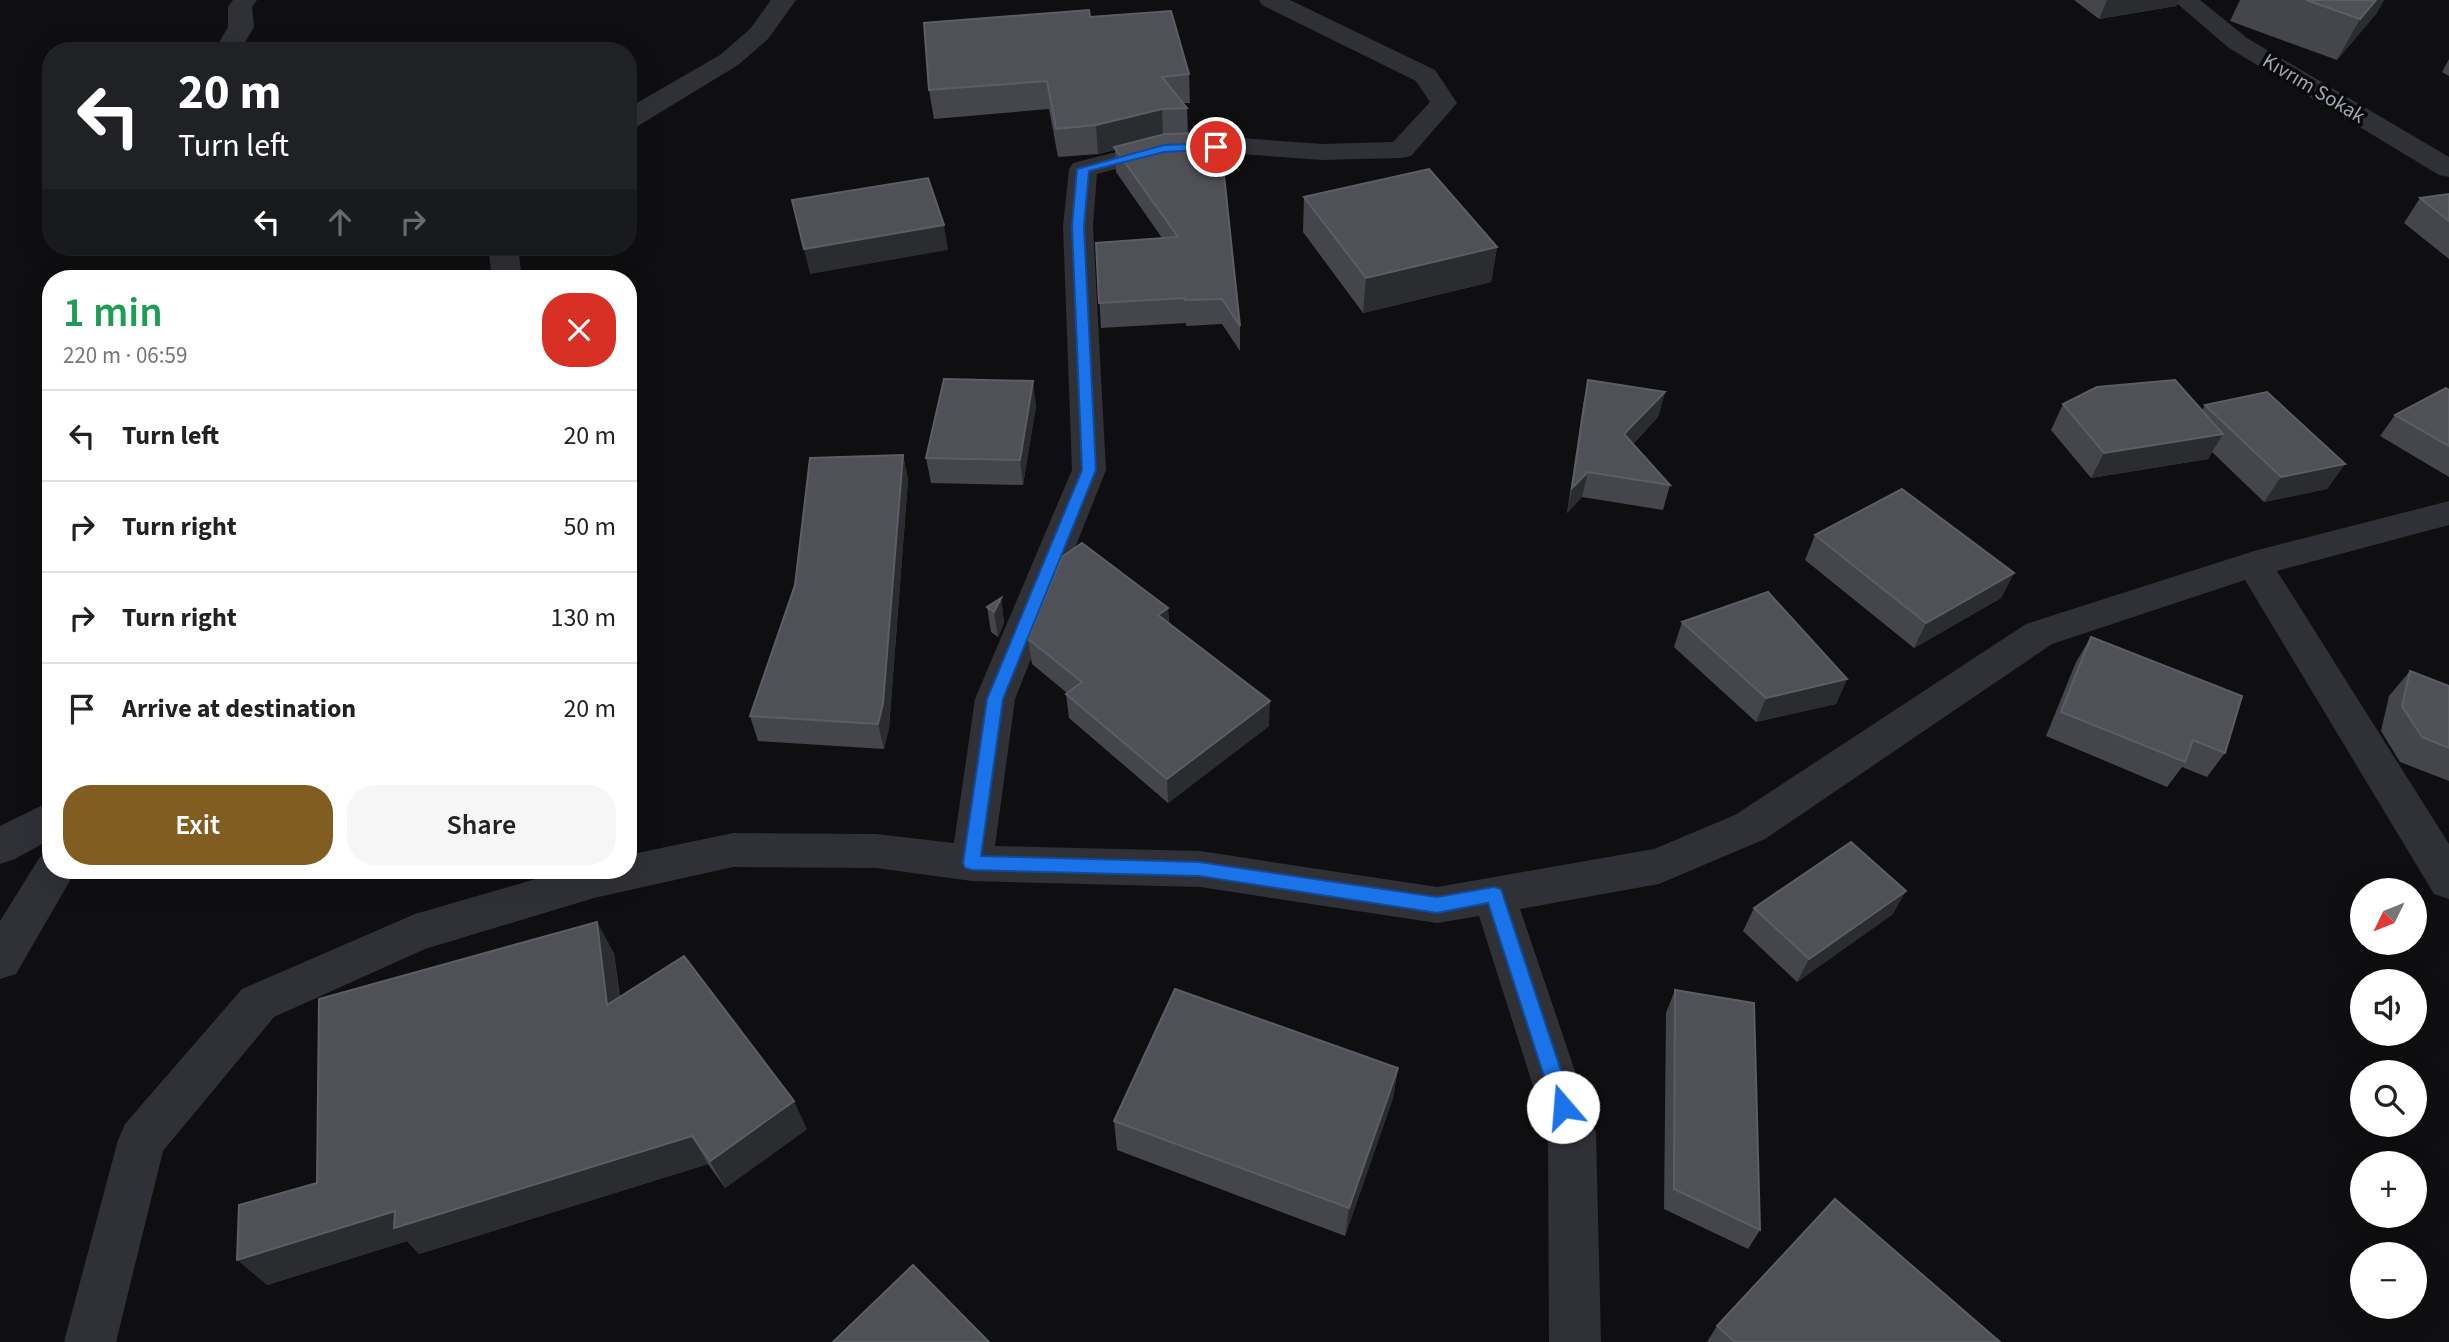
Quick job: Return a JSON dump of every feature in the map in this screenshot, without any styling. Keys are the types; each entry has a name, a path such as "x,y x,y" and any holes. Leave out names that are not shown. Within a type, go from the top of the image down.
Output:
{"street":[{"path":"233,42 241,27 240,7 245,0"},
{"path":"637,115 729,60 759,34 783,0"},
{"path":"972,863 995,699 1089,470 1078,226 1083,169 1164,148 1241,146 1321,152 1401,150 1444,103 1426,76 1271,0"},
{"name":"Kıvrım Sokak","path":"2185,0 2238,43 2449,169"},
{"path":"637,871 733,850 876,851 972,863 1199,869 1437,905 1659,866 1750,827 2039,634 2254,564 2449,513"},
{"path":"2254,564 2434,835 2449,881"},
{"path":"0,847 42,823"},
{"path":"0,960 50,879"},
{"path":"90,1342 142,1140 258,1003 415,933 599,879"},
{"path":"1494,895 1572,1133 1575,1342"}],"building":[{"path":"2306,0 2376,0 2360,19"},
{"path":"1089,10 1090,17 1171,11 1189,74 1162,77 1187,108 1162,109 1096,125 1056,129 1047,81 929,90 924,23"},
{"path":"1204,133 1222,156 1240,326 1222,299 1185,298 1099,303 1096,243 1178,237 1114,147 1165,134"},
{"path":"1429,169 1497,247 1366,278 1304,197"},
{"path":"928,178 944,225 804,249 792,200"},
{"path":"2449,194 2449,221 2420,198"},
{"path":"944,379 1033,381 1020,460 926,458"},
{"path":"1588,380 1665,392 1624,434 1670,485 1588,472 1572,488"},
{"path":"2175,380 2223,434 2104,453 2063,404 2097,387"},
{"path":"2446,388 2449,390 2449,446 2395,415"},
{"path":"2267,392 2345,464 2281,477 2205,405"},
{"path":"903,455 883,703 878,724 750,716 795,585 810,458"},
{"path":"1902,489 2014,573 1926,623 1815,535"},
{"path":"1082,543 1168,608 1158,615 1270,701 1167,779 1066,694 1082,682 1028,639 1062,557"},
{"path":"1768,592 1847,679 1766,698 1682,622"},
{"path":"1001,598 994,612 987,607"},
{"path":"2091,637 2242,696 2225,753 2193,740 2185,762 2061,712"},
{"path":"2410,671 2449,686 2449,748 2422,737 2402,706"},
{"path":"1851,842 1906,891 1809,959 1754,908"},
{"path":"597,922 607,1005 684,956 794,1101 710,1161 692,1136 394,1228 395,1211 237,1260 239,1205 317,1183 319,999"},
{"path":"1175,989 1398,1068 1349,1208 1114,1121"},
{"path":"1675,990 1754,1003 1760,1230 1674,1189"},
{"path":"1835,1199 2000,1342 1735,1342 1717,1326"},
{"path":"913,1265 989,1342 833,1342"}],"route":[{"path":"1216,147 1164,148 1083,169 1078,226 1089,470 995,699 972,863 1199,869 1437,905 1494,895 1563,1107"}]}
